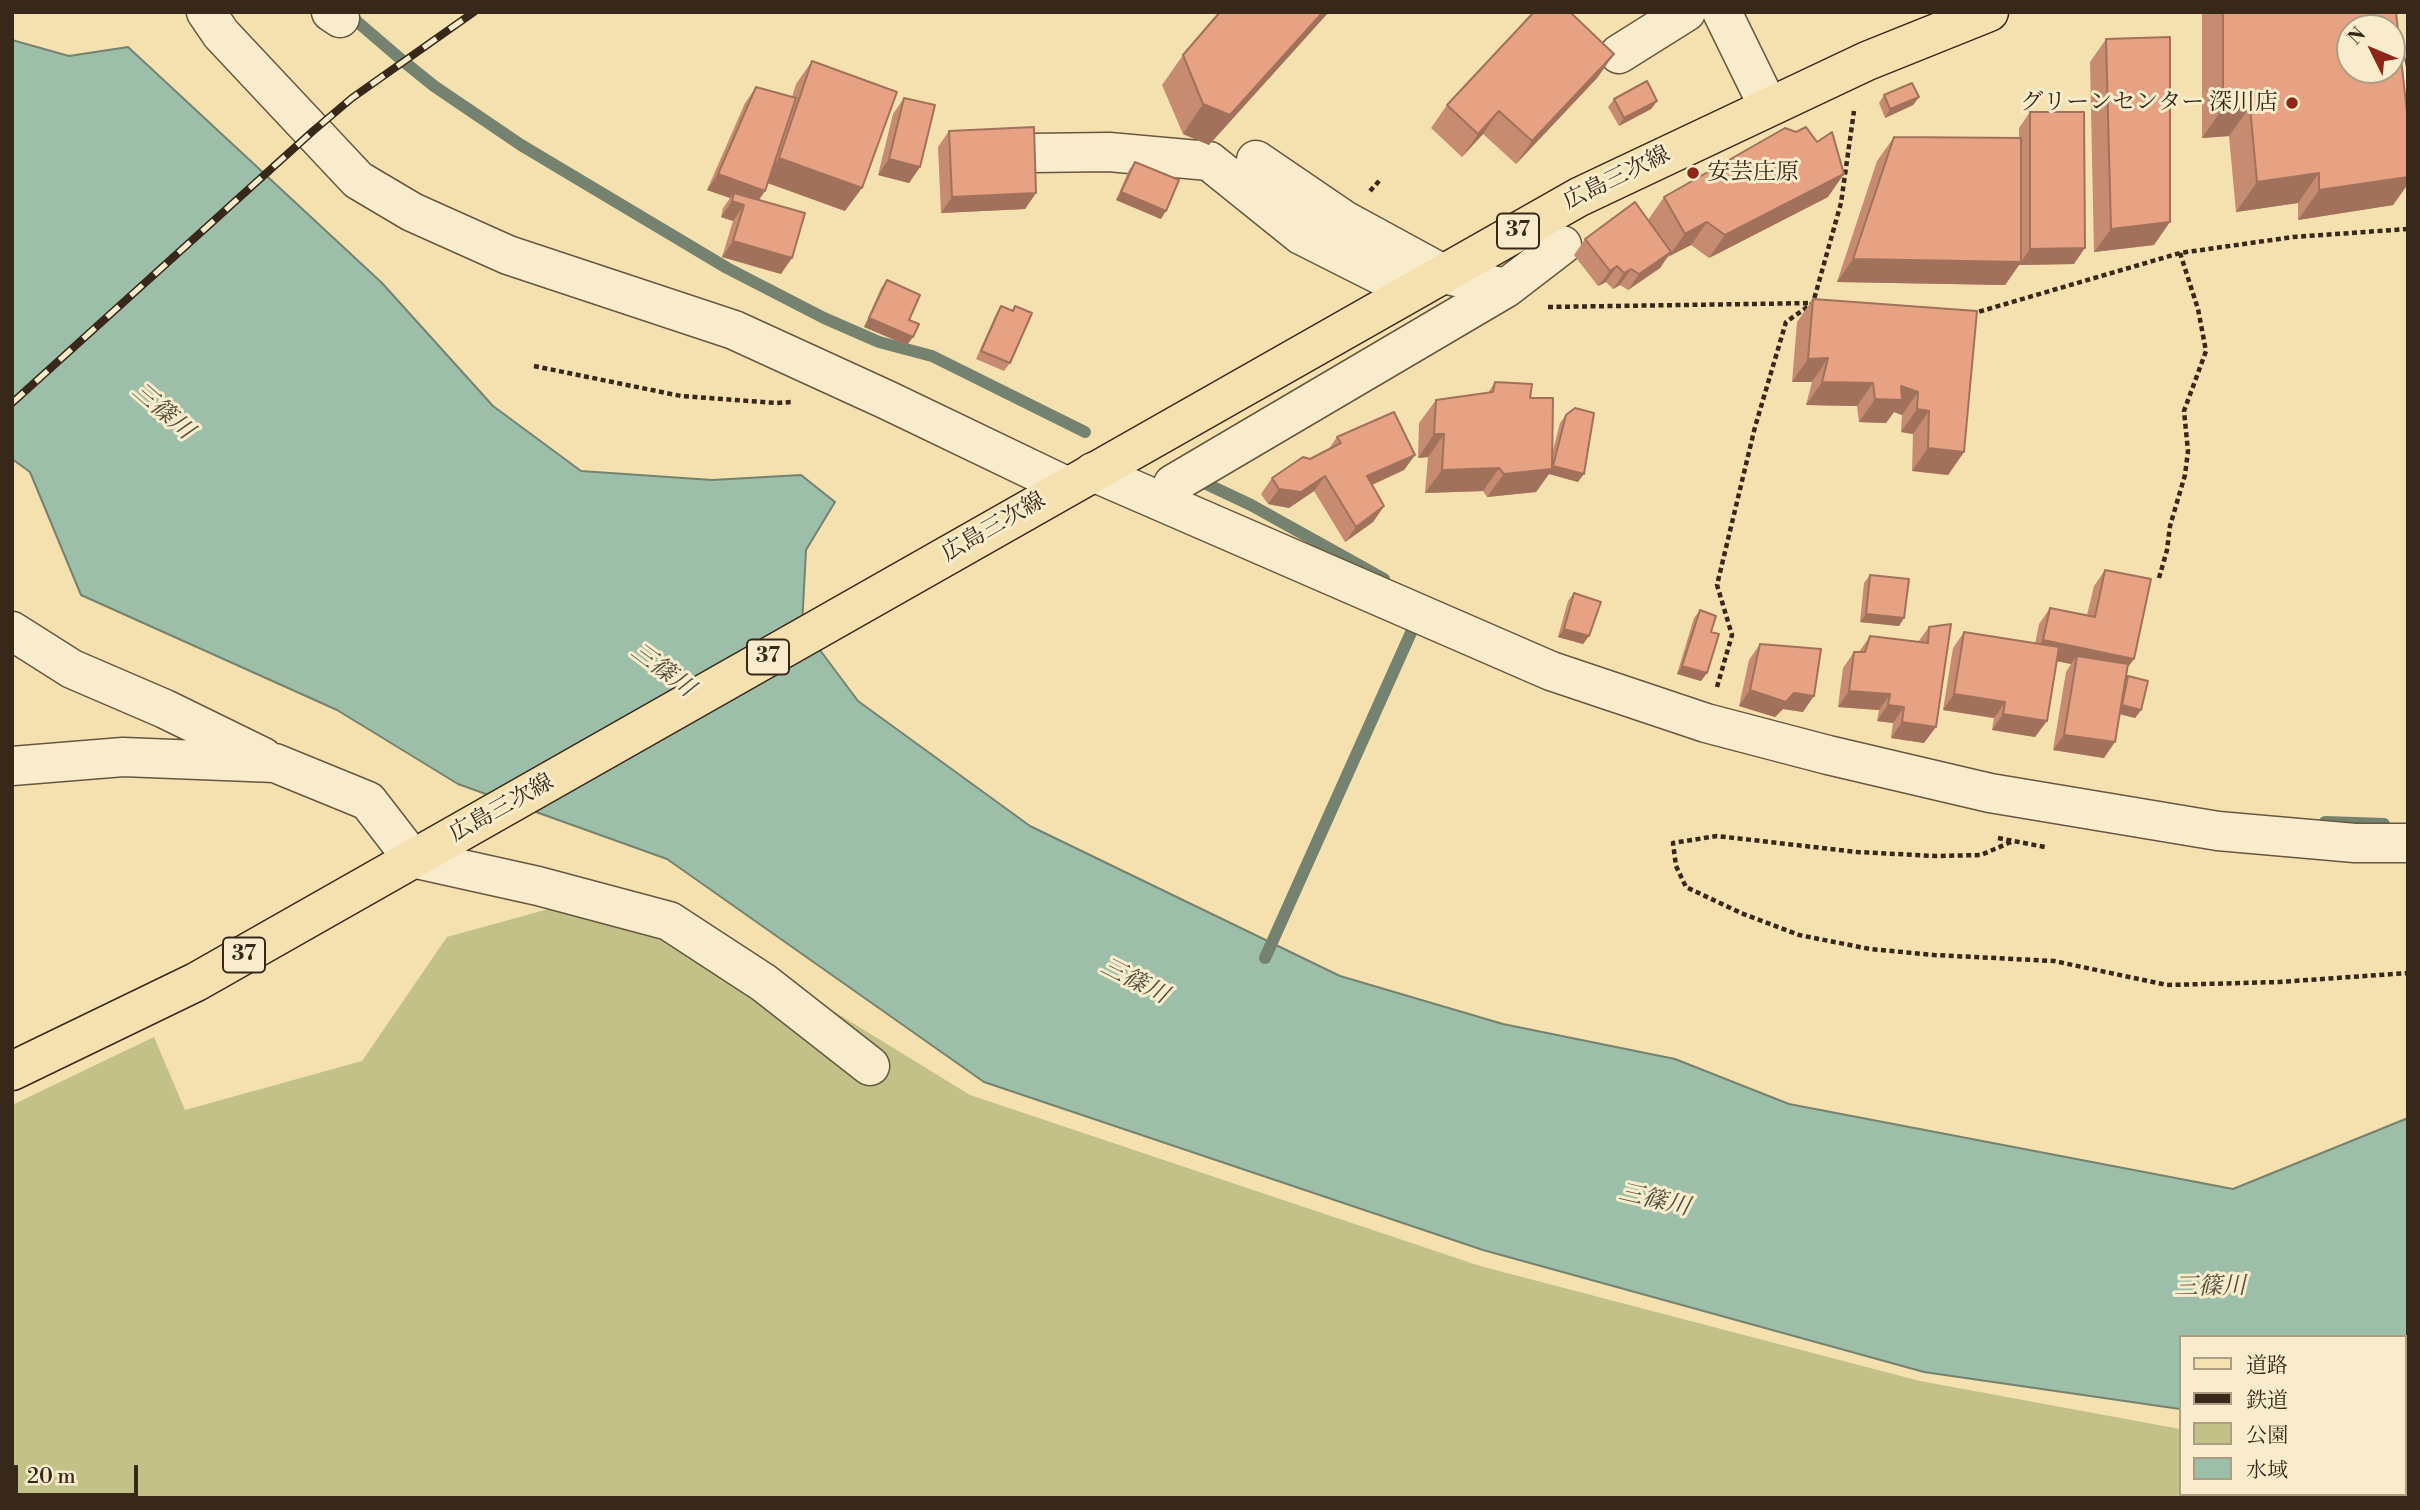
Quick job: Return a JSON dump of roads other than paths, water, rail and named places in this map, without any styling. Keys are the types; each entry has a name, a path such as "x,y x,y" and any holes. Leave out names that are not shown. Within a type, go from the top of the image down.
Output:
{"main road":[{"name":"広島三次線","path":"12,1070 196,982 1579,197 1867,61 1989,12"}],"street":[{"path":"206,12 221,34 358,180 412,212 508,255 734,330 887,400 1551,671 1706,723 1990,793 2218,831 2355,843 2408,843"},
{"path":"1619,54 1686,12"},
{"path":"1722,12 1768,106"},
{"path":"1032,153 1109,152 1209,161 1301,235 1427,282 1506,288"},
{"path":"1256,160 1344,220 1427,282"},
{"path":"1173,484 1506,288 1562,245"},
{"path":"12,631 72,669 165,709 275,763 368,802 412,858 538,886 669,920 764,983 870,1066"},
{"path":"12,766 122,757 275,763"}],"water":[{"name":"三篠川","path":"12,40 69,56 128,47 382,283 493,406 581,471 712,480 801,475 835,502 806,550 802,626 858,701 1030,826 1340,976 1503,1024 1675,1059 1789,1104 2233,1189 2408,1118 2408,1431 2406,1335 2178,1335 2178,1409 1924,1372 1483,1250 984,1082 667,859 458,784 337,710 81,595 30,472 12,459"}],"waterway":[{"path":"347,13 434,86 521,145 727,268 824,318 879,342 932,356 1085,432"},
{"path":"1196,479 1251,505 1384,579"},
{"path":"1265,958 1418,617"},
{"path":"2325,822 2384,824"}],"railway":[{"path":"12,403 313,131 352,98 474,12"}],"place":[{"name":"グリーンセンター 深川店","path":"2292,103"},
{"name":"安芸庄原","path":"1693,173"}]}
